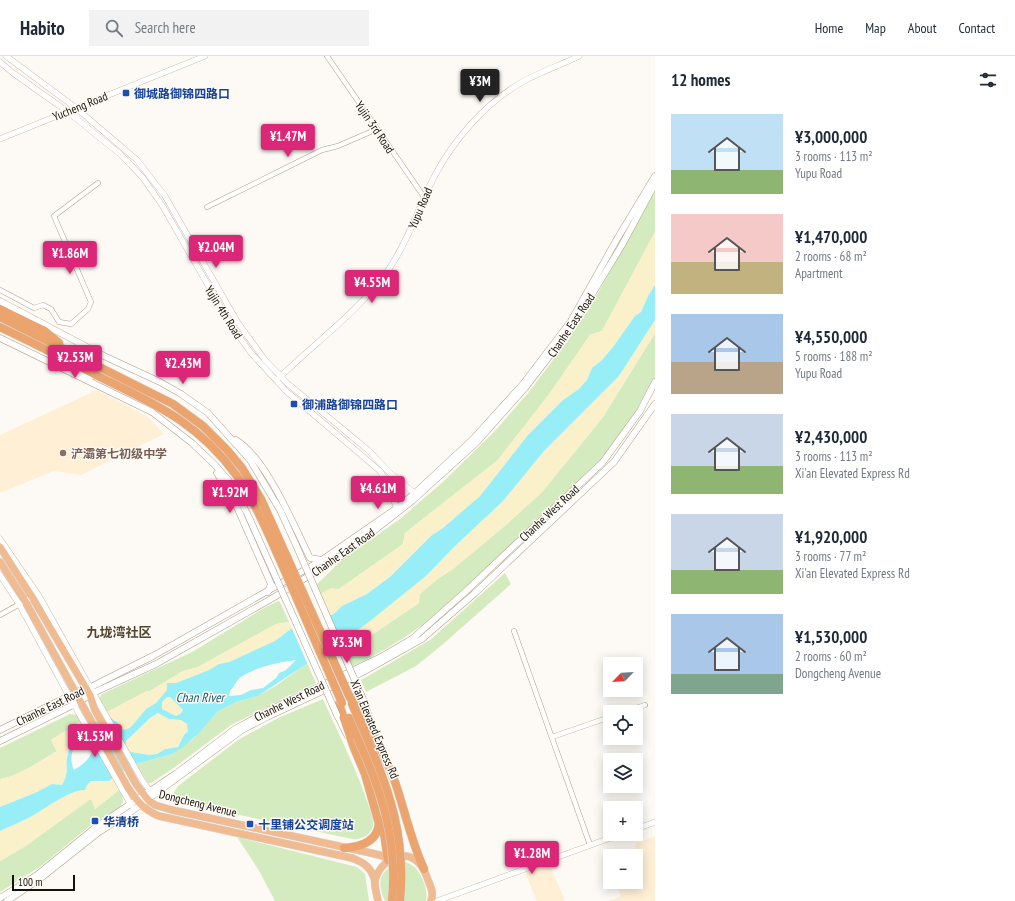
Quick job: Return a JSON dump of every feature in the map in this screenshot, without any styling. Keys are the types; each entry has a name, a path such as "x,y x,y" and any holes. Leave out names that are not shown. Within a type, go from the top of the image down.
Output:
{"highway":[{"path":"0,309 45,330 68,351"},
{"name":"Xi'an Elevated Express Rd","path":"0,316 173,404 203,426 227,450 242,468 261,499 340,703 376,781 388,824 393,864 392,901"},
{"name":"Xi'an Elevated Express Rd","path":"0,327 160,406 178,417 202,437 226,462 242,483 283,559 351,698 385,781 396,821 402,868 400,901"},
{"path":"0,332 24,339"},
{"path":"351,698 376,736 395,783 414,847 424,869"},
{"path":"340,703 354,748 375,795 381,817 388,860"},
{"path":"344,848 355,847 365,843 374,837 377,832 378,818 365,774"}],"main road":[{"name":"Chanhe East Road","path":"416,495 473,439 523,384 571,321 617,239 655,176"},
{"name":"Chanhe East Road","path":"0,741 91,694 156,664 271,599 343,555 416,495 476,443 525,388 574,324 622,245 655,184"},
{"path":"0,301 181,394 208,413 250,460 280,510 296,545 363,699 376,736"},
{"path":"0,338 152,412 192,443 229,481 247,513 337,715 354,748"},
{"path":"57,355 104,388"},
{"name":"Chanhe West Road","path":"7,901 41,878 136,803 226,735 248,721 379,658 412,638 464,593 603,462 640,411 655,382"},
{"name":"Chanhe West Road","path":"147,795 254,724 365,672 422,639 475,593 614,462 655,404"},
{"path":"230,437 243,444 265,471 310,558 322,560"},
{"path":"192,443 219,475 237,507 271,584 268,592"},
{"name":"Chanhe East Road","path":"0,730 153,656 322,560 398,510"},
{"name":"Dongcheng Avenue","path":"0,547 88,687 139,782 155,805 383,856 388,860"},
{"name":"Dongcheng Avenue","path":"0,562 76,692 78,702 85,716 125,789 136,803 159,816 352,858 362,862 370,868 375,882 378,901"},
{"name":"Chanhe West Road","path":"0,898 37,875 92,831 136,803"},
{"path":"375,882 382,867 388,860 400,857 410,857 418,862 424,869 437,901"},
{"path":"431,887 431,901"}],"street":[{"name":"Yujin 4th Road","path":"6,56 76,108 117,141 137,160 165,196 238,323 278,379 368,450 391,474 416,495"},
{"name":"Yucheng Road","path":"0,139 204,56"},
{"name":"Yujin 3rd Road","path":"327,56 424,197"},
{"name":"Yupu Road","path":"278,379 342,321 382,279 406,240 424,197 440,166 451,149 469,127 484,111 507,92 523,82 579,56"},
{"name":"Yujin 4th Road","path":"0,62 68,112 120,154 143,178 162,205 231,325 251,353 278,379 302,406 375,466 384,476 398,510"},
{"path":"207,207 322,150 338,146 377,128"},
{"path":"0,290 34,308 43,305 50,309 60,322 71,324 88,309 91,302 54,216 98,183"},
{"path":"0,539 39,596 88,687"},
{"path":"0,575 22,602 69,696 78,702"},
{"path":"0,615 32,597"},
{"path":"514,632 590,845"},
{"path":"552,737 603,719"},
{"path":"643,826 655,822"},
{"path":"437,901 603,840"}],"shaded area":[{"name":"浐灞第七初级中学","path":"97,390 148,417 164,434 81,475 54,471 0,493 0,435"},
{"path":"655,836 655,901 609,901 621,896 618,889 643,889 643,849 635,849 635,844"},
{"path":"549,864 565,900 537,901 525,873"}],"green space":[{"path":"655,191 655,232 602,331 590,335 550,393 498,460 405,533 403,544 339,589 319,594 315,586 342,560 400,519 444,481 494,432 529,392 568,340 590,307"},
{"path":"655,333 655,377 627,427 601,464 444,609 389,647 353,666 350,664 345,653 419,603 419,594 453,569 507,524 542,492 603,417"},
{"path":"505,573 511,584 442,645 416,666 366,692 361,680 430,640"},
{"path":"278,601 280,602 289,622 276,624 198,667 183,671 150,691 147,691 107,712 99,699 102,694 192,652"},
{"path":"307,663 316,683 231,725 175,767 151,783 148,783 136,764 172,754 193,739 217,712 236,702 258,696 277,685"},
{"path":"323,699 357,775 371,813 373,822 372,829 366,836 359,839 352,839 174,801 174,792 178,786 238,740 278,718"},
{"path":"70,714 76,715 81,721 51,740 57,751 22,772 0,779 0,748"},
{"path":"119,790 121,793 122,792 123,802 120,807 91,825 41,866 0,892 0,861 27,845 91,798 95,809"},
{"path":"237,837 357,867 365,874 369,901 275,901 258,869"},
{"path":"404,862 414,867 422,877 427,896 426,901 385,901 381,887 382,876 390,867"}],"sand":[{"path":"655,232 655,285 641,312 635,316 602,360 592,368 587,380 579,389 563,400 528,435 480,496 443,528 432,535 391,576 367,594 342,606 334,614 329,616 319,594 331,588 339,589 403,544 405,533 498,460 550,393 590,335 602,331"},
{"path":"655,320 655,333 603,417 542,492 507,524 453,569 439,578 420,594 419,603 345,653 341,643 426,576 454,547 503,501 544,451 619,376"},
{"path":"289,622 292,628 275,641 229,662 219,664 209,670 176,683 167,683 167,690 156,703 146,709 131,727 125,730 120,728 118,723 111,718 107,712 147,691 150,691 183,671 198,667 276,624"},
{"path":"167,697 170,697 183,710 176,716 162,709 162,702"},
{"path":"158,713 169,719 181,720 187,724 188,731 184,735 178,747 165,749 157,754 149,755 131,754 125,751 126,741 150,718"},
{"path":"81,721 82,725 74,732 67,758 67,772 62,785 52,784 37,792 0,807 0,779 22,772 57,752 51,740"},
{"path":"113,779 119,790 95,809 91,799 27,845 0,861 0,831 41,810 91,781 101,782"}],"water":[{"name":"Chan River","path":"655,285 655,320 619,376 544,451 503,501 454,547 426,576 365,625 258,696 236,702 217,712 199,733 182,748 172,754 136,764 119,773 109,781 91,781 85,790 74,792 56,801 31,817 0,831 0,807 37,792 52,784 62,785 67,772 67,758 74,732 82,725 111,718 118,723 120,728 125,730 131,727 146,709 156,703 167,690 167,683 176,683 209,670 219,664 229,662 275,641 292,628 334,614 342,606 367,594 391,576 432,535 443,528 480,496 528,435 563,400 579,389 587,380 592,368 602,360 635,316 641,312","holes":["296,660 263,688 251,690 241,695 229,696 230,691 238,679 254,670","167,697 170,697 183,710 176,716 162,709 162,702","158,713 169,719 181,720 187,724 188,731 184,735 178,747 165,749 157,754 149,755 125,751 126,741 150,718","89,732 92,738 93,750 88,759 74,770 71,759 72,753 76,743"]}],"pier":[{"path":"328,614 341,644 308,665 291,626"}],"place":[{"name":"御城路御锦四路口","path":"126,93"},
{"name":"御浦路御锦四路口","path":"294,404"},
{"name":"浐灞第七初级中学","path":"63,453"},
{"name":"华清桥","path":"95,821"},
{"name":"十里铺公交调度站","path":"250,824"}],"district":[{"name":"九垅湾社区","path":"119,632"}]}
